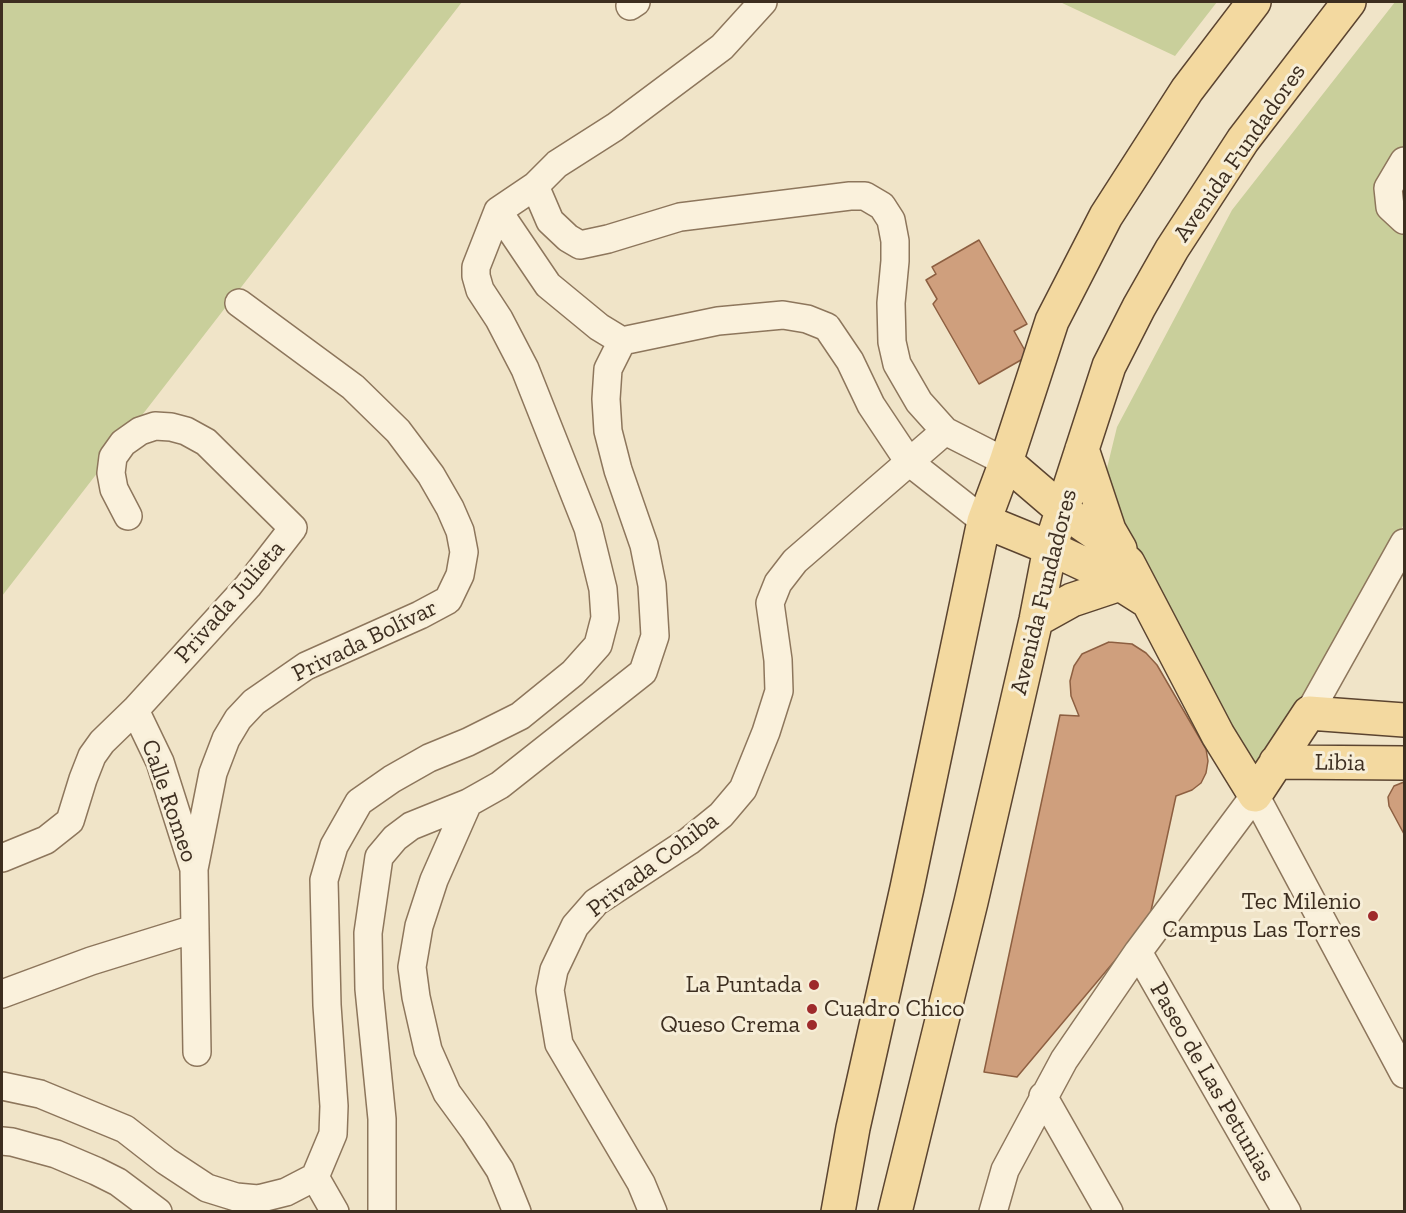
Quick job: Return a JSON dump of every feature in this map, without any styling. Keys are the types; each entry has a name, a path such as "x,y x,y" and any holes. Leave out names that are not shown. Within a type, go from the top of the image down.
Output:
{"main road":[{"path":"838,1212 853,1128 907,888 984,521 1006,462 1052,321 1106,216 1187,90 1254,2"},
{"name":"Avenida Fundadores","path":"895,1212 971,902 1036,620 1050,548 1109,366 1172,249 1244,140 1349,2"},
{"path":"1082,449 1124,574"},
{"path":"1006,462 1062,510 1098,535 1124,574 1148,602 1218,735 1255,795 1309,713"},
{"path":"984,521 1050,548 1124,574"},
{"path":"1036,620 1124,574"},
{"name":"Libia","path":"1309,713 1404,720"},
{"name":"Libia","path":"1276,762 1404,763"}],"street":[{"path":"2,1086 40,1094 125,1129 166,1161 234,1204 286,1192 315,1177 333,1134 333,1074 327,1005 324,880 334,846 359,802 367,796 429,758 468,742 520,716 573,674 598,645 606,618 603,589 588,528 525,369 499,319 480,290 476,267 498,211 535,186 557,164 615,127 722,47 763,2"},
{"path":"1404,160 1388,188 1390,207 1404,220"},
{"path":"535,186 550,221 568,238 580,245 680,218 865,196 882,206 891,220 895,241 891,312 892,342 897,364 919,402 945,431 1006,462"},
{"path":"498,211 548,285 599,327 622,340 718,321 783,315 827,327 850,361 871,405 909,462 984,521"},
{"name":"Privada Bolívar","path":"194,869 213,773 226,739 238,719 254,702 306,666 420,615 448,600 460,575 464,552 460,531 450,508 431,475 398,431 353,387 239,303"},
{"path":"382,1212 382,1119 369,989 368,933 379,857 395,838 411,826 468,803 500,785 643,672 655,636 652,585 644,545 618,470 608,431 606,399 608,369 622,340"},
{"name":"Privada Julieta","path":"2,858 46,840 70,821 92,756 102,742 135,710 248,586 292,528 206,442 186,430 171,427 155,426 140,431 123,443 113,457 111,473 114,489 128,516"},
{"name":"Privada Cohiba","path":"653,1212 641,1183 559,1044 550,990 554,970 575,926 596,902 689,841 722,815 742,789 766,732 779,691 778,660 770,603 778,583 795,561 945,431"},
{"path":"1309,713 1404,543"},
{"name":"Calle Romeo","path":"135,710 160,762 194,869 194,929"},
{"path":"993,1212 1005,1170 1064,1060 1138,952 1255,795 1404,1074"},
{"path":"468,803 434,880 419,926 412,967 428,1050 447,1094 500,1170 517,1212"},
{"path":"2,994 91,961 194,929 197,1052"},
{"name":"Paseo de Las Petunias","path":"1138,952 1287,1212"},
{"path":"1043,1096 1109,1212"},
{"path":"2,1141 56,1155 96,1171 118,1182 158,1212"},
{"path":"315,1177 335,1212"}],"green space":[{"path":"2,2 462,2 2,596"},
{"path":"1060,2 1217,2 1175,56"},
{"path":"1395,2 1404,2 1404,524 1312,692 1269,748 1256,761 1246,762 1107,494 1107,468 1117,427 1232,210"}],"building":[{"path":"979,240 1027,324 1014,331 1028,356 979,384 933,304 937,299 926,280 936,274 932,267"},
{"path":"1109,642 1132,644 1146,653 1157,665 1206,749 1208,761 1206,773 1201,783 1192,790 1176,796 1149,920 1017,1077 984,1072 1060,715 1079,716 1071,696 1070,681 1074,666 1082,654"},
{"path":"1404,782 1404,834 1389,806 1388,797 1394,786"}],"place":[{"name":"Tec Milenio Campus Las Torres","path":"1373,916"},
{"name":"La Puntada","path":"814,985"},
{"name":"Cuadro Chico","path":"812,1009"},
{"name":"Queso Crema","path":"812,1025"}]}
